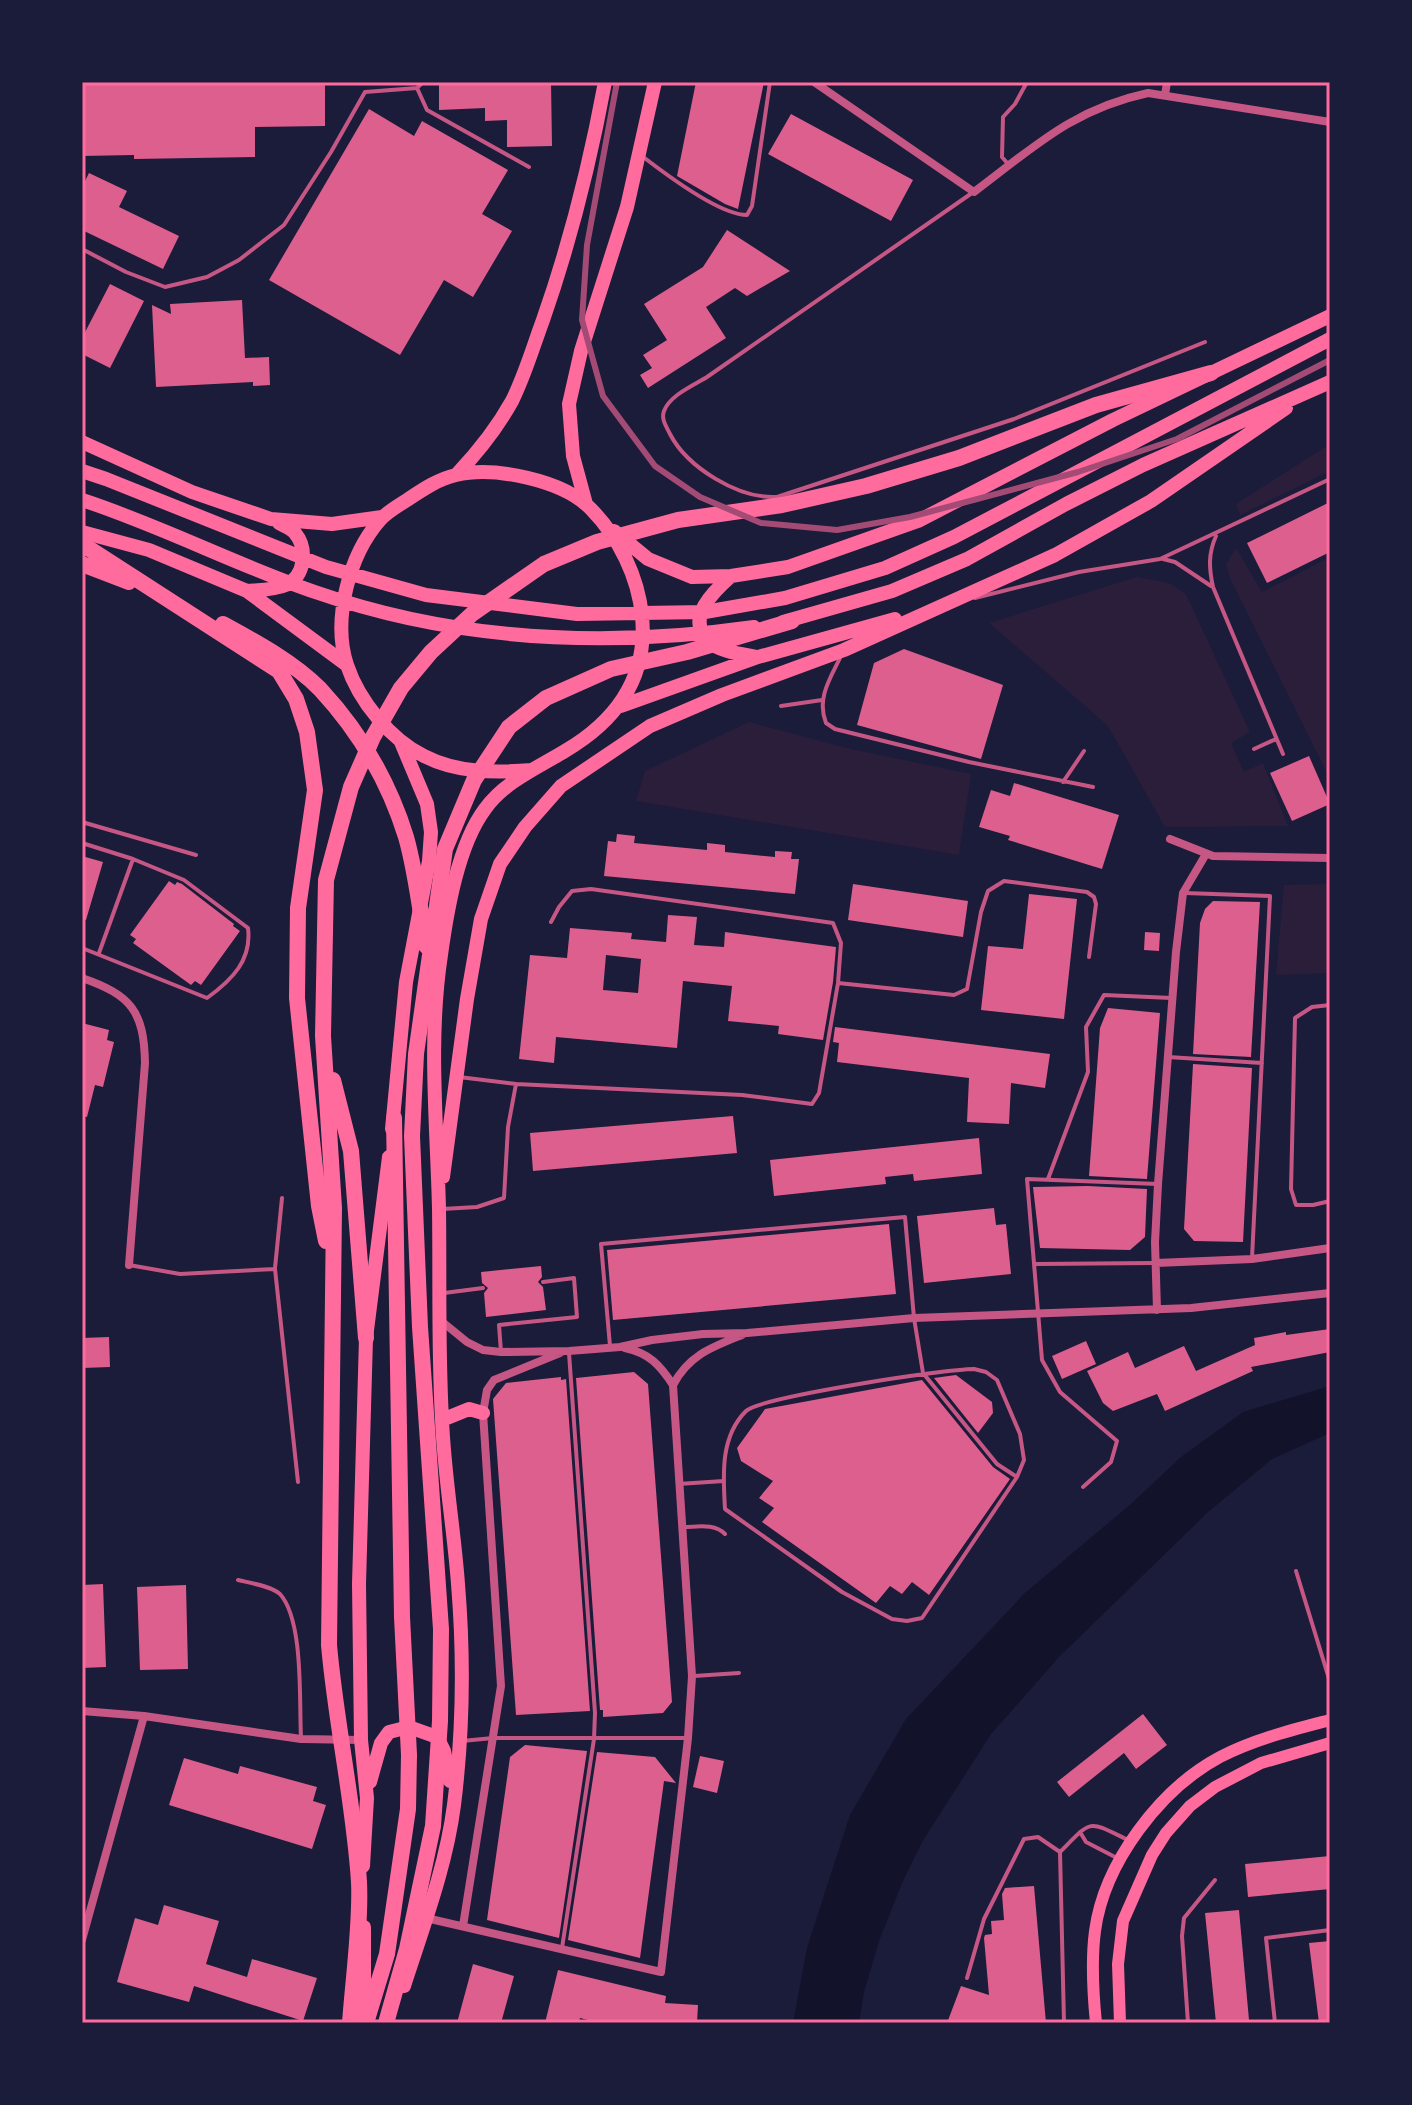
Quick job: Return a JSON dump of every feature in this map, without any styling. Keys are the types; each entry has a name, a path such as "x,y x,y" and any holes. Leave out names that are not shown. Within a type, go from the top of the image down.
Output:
{"highway":[{"path":"352,2023 359,1886 352,1812 334,1707 329,1645 334,1208 323,1036 326,880 351,787 373,737 401,688 431,652 472,614 544,564 597,542 678,520 782,505 866,486 959,458 1096,405 1211,373"},
{"path":"82,544 279,671 296,699 307,732 315,790 298,908 297,998 319,1206 333,1273"},
{"path":"82,564 203,613 265,647 319,688 367,748 392,798 406,839 429,959"},
{"path":"386,2023 407,1949 433,1826 440,1721 441,1629 420,1327 412,1136 416,1054 445,849 474,780 509,727 546,698 611,669 687,652 792,621"},
{"path":"323,1036 351,1151 366,1338"},
{"path":"366,2023 387,1954 408,1809 409,1755 398,1448 394,1118"}],"main road":[{"path":"457,474 484,444 511,401 524,373 560,271 594,141 605,82"},
{"path":"586,504 573,456 569,404 581,351 627,207 655,82"},
{"path":"601,521 648,559 692,577 731,576 788,567 918,521 1330,316"},
{"path":"82,471 326,567 426,595 577,614 705,612 785,598 885,568 954,537 1330,339"},
{"path":"82,500 314,592 425,623 500,635 583,639 708,633 792,621 892,591 967,559 1143,465 1324,385"},
{"path":"439,1209 481,919 500,864 525,827 561,786 650,726 722,695 844,650 1055,555 1151,501 1324,385"},
{"path":"82,442 192,492 271,519 294,531 302,551 298,577 285,585 247,591"},
{"path":"532,770 496,773 457,767 426,757 401,742 374,713 347,665 342,640 342,614 356,557 382,517 427,487 457,474 505,474 540,481 586,504 633,569 640,597 643,628 639,667 621,706"},
{"path":"271,519 332,524 382,517"},
{"path":"82,532 149,550 247,591 347,665"},
{"path":"731,576 703,606 701,624 707,640 724,650 758,657"},
{"path":"393,2023 445,1854 454,1807 459,1741 459,1588 442,1420 439,1209 432,1086 434,1021 441,955 465,848 474,825 489,802 532,770 571,748 621,706 758,657 934,608"},
{"path":"367,1798 361,1740 359,1584 366,1338 394,1118 406,982 429,861 431,832 427,804 401,742"},
{"path":"442,1420 469,1409 483,1413"},
{"path":"1096,2023 1095,1930 1119,1859 1131,1841 1181,1784 1218,1758 1264,1737 1330,1720"},
{"path":"352,2023 364,1986 362,1870 367,1798 374,1761 389,1732 409,1727 437,1737 448,1764 454,1807"},
{"path":"1120,2023 1118,1964 1123,1921 1152,1855 1166,1833 1190,1806 1215,1787 1261,1763 1330,1743"}],"street":[{"path":"814,82 974,192 1054,130 1095,109 1148,93 1330,122"},
{"path":"1165,95 1167,82"},
{"path":"1170,839 1206,854 1330,858"},
{"path":"1157,1310 1158,1184 1183,893 1206,854"},
{"path":"82,978 126,1001 145,1032 129,1265"},
{"path":"1156,1263 1252,1259 1330,1248"},
{"path":"440,1320 467,1342 483,1350 569,1351 615,1348 703,1334 914,1318 1157,1310 1330,1293"},
{"path":"673,1385 686,1365 702,1351 747,1333"},
{"path":"426,1918 661,1972 688,1738 692,1676 673,1385 661,1366 643,1352 615,1348"},
{"path":"463,1926 501,1686 483,1413 487,1390 494,1380 533,1362 569,1351"},
{"path":"82,1711 144,1716 301,1739 361,1740"},
{"path":"82,1940 144,1716"}],"lane":[{"path":"82,257 84,251 165,287 207,277 239,260 284,225 365,92 417,88 423,82"},
{"path":"640,154 703,197 737,215 747,215 752,206 770,82"},
{"path":"1009,166 1002,157 1003,117 1015,104 1027,82"},
{"path":"417,88 427,110 529,167"},
{"path":"974,192 677,395 664,409 663,421 689,461 742,493 760,498 777,497 1014,419 1205,342"},
{"path":"934,608 1079,572 1160,559 1330,479"},
{"path":"1216,533 1210,549 1209,566 1213,587 1283,754"},
{"path":"1160,559 1175,562 1213,587"},
{"path":"844,650 822,700 826,723 835,729 1093,787"},
{"path":"781,706 822,700"},
{"path":"1254,749 1276,739"},
{"path":"1063,782 1084,751"},
{"path":"82,822 196,855"},
{"path":"82,843 184,880 248,928 250,945 239,968 224,986 207,998 82,948"},
{"path":"99,953 133,859"},
{"path":"838,983 954,995 967,989 981,912 988,891 1004,881 1087,892 1094,897 1096,904 1089,957"},
{"path":"458,1077 516,1084 742,1095 812,1104 819,1093 838,983 841,943 833,923 591,889 572,891 551,922"},
{"path":"1183,893 1270,896 1252,1259"},
{"path":"1048,1179 1088,1072 1086,1027 1104,995 1172,998"},
{"path":"1330,1005 1312,1007 1295,1018 1291,1189 1296,1205 1330,1201"},
{"path":"1167,1057 1262,1063"},
{"path":"439,1209 477,1207 504,1198 508,1127 516,1084"},
{"path":"1083,1487 1111,1462 1117,1441 1060,1392 1042,1360 1027,1179 1090,1184 1158,1184"},
{"path":"282,1198 275,1269 298,1482"},
{"path":"615,1348 601,1244 905,1217 914,1318 923,1373 997,1464 1017,1477"},
{"path":"1036,1264 1156,1263"},
{"path":"129,1265 180,1274 275,1269"},
{"path":"501,1352 499,1325 577,1317 574,1278 543,1282"},
{"path":"438,1294 483,1288"},
{"path":"562,1948 594,1739 594,1698 569,1351"},
{"path":"974,1369 986,1372 997,1380 1022,1440 1024,1460 1017,1477 922,1618 907,1621 892,1619 842,1592 725,1509 724,1481 726,1450 731,1432 752,1407 923,1373 974,1369"},
{"path":"678,1484 724,1481"},
{"path":"681,1527 708,1526 719,1528 725,1534"},
{"path":"1296,1571 1330,1681"},
{"path":"238,1580 278,1592 289,1608 296,1631 301,1739"},
{"path":"692,1676 739,1673"},
{"path":"459,1741 493,1738 688,1738"},
{"path":"1064,2023 1060,1852 1080,1832 1098,1824 1131,1841"},
{"path":"1080,1832 1086,1842 1119,1859"},
{"path":"967,1978 984,1919 1024,1839 1038,1837 1060,1852"},
{"path":"1188,2023 1182,1936 1184,1918 1215,1880"},
{"path":"1275,2023 1266,1938 1330,1930"}],"shaded area":[{"path":"1330,444 1330,471 1240,515 1236,504"},
{"path":"1236,548 1262,592 1330,557 1330,779 1230,578 1226,564"},
{"path":"1137,577 1169,583 1186,594 1250,732 1231,743 1244,772 1263,763 1288,826 1165,827 1108,726 989,623"},
{"path":"749,722 851,749 971,774 959,855 636,801 645,771"},
{"path":"1330,884 1330,973 1276,975 1284,885"},
{"path":"1330,1386 1330,1433 1272,1459 1208,1512 1059,1657 991,1734 922,1842 902,1883 879,1941 864,1992 859,2023 793,2023 807,1948 850,1815 906,1719 1025,1593 1131,1504 1181,1457 1243,1412"}],"building":[{"path":"82,82 325,82 325,126 255,127 255,157 134,159 134,155 82,156"},
{"path":"439,82 551,82 552,146 507,147 507,120 485,121 485,108 439,110"},
{"path":"696,82 764,82 738,209 677,176"},
{"path":"369,109 414,136 422,121 508,170 482,214 512,231 473,297 444,280 400,355 269,280"},
{"path":"791,114 913,180 891,221 768,154"},
{"path":"89,173 127,191 119,207 179,236 163,269 82,230 82,187"},
{"path":"727,230 790,271 747,296 735,288 706,307 726,338 648,388 640,375 652,368 643,355 667,340 644,304 703,267"},
{"path":"110,284 144,301 110,368 82,354 82,338"},
{"path":"242,300 245,358 269,357 270,385 253,386 253,382 156,387 152,305 171,314 170,304"},
{"path":"1330,502 1330,552 1267,583 1247,543"},
{"path":"904,649 1003,685 981,759 857,725 874,663"},
{"path":"1309,756 1330,804 1292,821 1270,773"},
{"path":"1014,783 1119,815 1102,869 1008,840 1010,836 979,827 991,790 1010,796"},
{"path":"617,834 635,836 634,843 707,850 707,843 725,845 725,852 775,857 775,851 792,852 791,859 799,859 795,894 604,876 608,841 616,842"},
{"path":"82,856 103,862 86,920 82,920"},
{"path":"169,881 175,885 177,882 182,884 240,931 201,985 195,981 191,985 133,943 136,939 130,935"},
{"path":"853,884 968,901 963,937 848,920"},
{"path":"1029,894 1077,899 1064,1019 981,1010 988,946 1023,949"},
{"path":"1213,901 1260,902 1251,1057 1193,1054 1200,923 1205,909"},
{"path":"668,915 697,917 694,945 724,947 725,932 836,947 823,1040 778,1034 779,1026 728,1021 732,986 683,981 677,1048 556,1037 554,1063 519,1059 530,955 567,958 570,928 632,933 631,939 666,942","holes":["606,955 641,959 638,993 603,990"]},
{"path":"1145,932 1160,933 1159,951 1144,950"},
{"path":"1108,1008 1160,1013 1147,1179 1089,1176 1100,1028"},
{"path":"82,1023 109,1030 107,1040 114,1042 103,1087 95,1085 87,1117 82,1116"},
{"path":"835,1027 1050,1054 1045,1088 1011,1083 1009,1124 967,1122 969,1078 837,1062 839,1043 833,1042"},
{"path":"1193,1064 1252,1068 1243,1242 1194,1241 1184,1229"},
{"path":"733,1116 737,1153 533,1171 530,1133"},
{"path":"979,1138 982,1174 914,1181 913,1174 885,1177 886,1184 774,1196 770,1160"},
{"path":"1033,1187 1147,1189 1145,1237 1130,1250 1040,1248"},
{"path":"994,1208 996,1225 1006,1224 1011,1274 924,1283 917,1216"},
{"path":"889,1224 896,1294 613,1320 607,1250"},
{"path":"541,1266 542,1277 538,1282 543,1287 546,1310 486,1317 484,1293 488,1288 482,1283 481,1272"},
{"path":"1330,1329 1330,1352 1251,1367 1253,1371 1165,1411 1157,1394 1113,1411 1103,1403 1087,1371 1128,1352 1135,1368 1184,1346 1196,1371 1255,1345 1254,1338"},
{"path":"109,1337 110,1367 82,1368 82,1338"},
{"path":"1086,1341 1096,1364 1062,1379 1052,1356"},
{"path":"634,1372 648,1384 672,1702 663,1713 603,1717 603,1710 600,1710 576,1378"},
{"path":"956,1375 992,1402 993,1413 978,1433 934,1378"},
{"path":"561,1377 561,1380 566,1379 590,1711 516,1715 493,1399 506,1383"},
{"path":"922,1380 993,1467 1010,1479 929,1595 912,1582 902,1594 890,1586 876,1603 762,1522 774,1508 759,1498 773,1481 741,1461 737,1448 765,1409"},
{"path":"103,1584 106,1667 82,1668 82,1585"},
{"path":"186,1585 188,1669 140,1670 137,1587"},
{"path":"1143,1714 1167,1745 1136,1769 1124,1753 1069,1797 1057,1782"},
{"path":"525,1745 587,1751 559,1938 487,1920 510,1757"},
{"path":"597,1752 655,1757 676,1783 664,1781 640,1958 568,1940"},
{"path":"700,1756 724,1761 717,1793 693,1787"},
{"path":"184,1758 238,1774 240,1766 317,1787 313,1801 326,1805 312,1849 169,1805"},
{"path":"1330,1856 1330,1889 1248,1897 1245,1864"},
{"path":"1034,1886 1046,2023 947,2023 961,1986 989,1995 984,1938 992,1934 991,1921 1004,1920 1002,1894 1005,1888"},
{"path":"164,1905 219,1921 206,1964 247,1977 252,1959 317,1978 303,2021 194,1986 189,2002 117,1982 135,1918 158,1925"},
{"path":"1239,1910 1249,2020 1216,2023 1205,1913"},
{"path":"1330,1941 1330,2023 1319,2023 1309,1943"},
{"path":"473,1964 514,1976 501,2023 457,2023"},
{"path":"558,1970 666,1996 665,2003 698,2005 697,2023 600,2023 580,2018 579,2023 545,2023"}],"railway":[{"path":"617,82 587,245 582,320 603,396 655,466 700,497 761,523 837,530 910,517 1078,472 1177,439 1330,360"}]}
